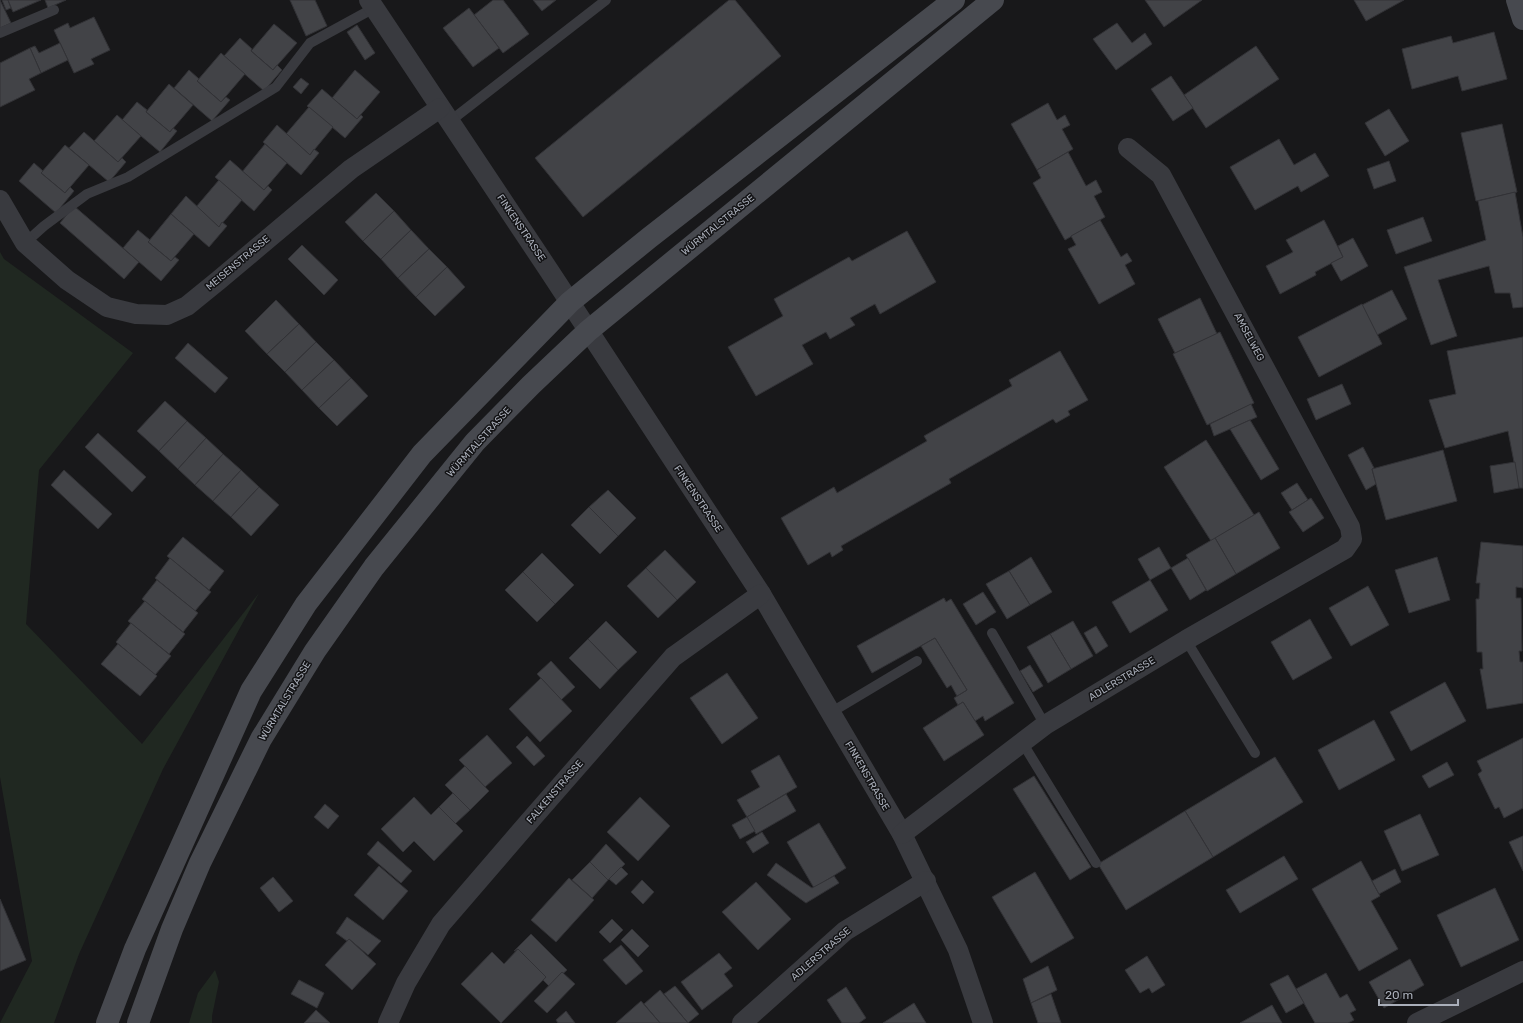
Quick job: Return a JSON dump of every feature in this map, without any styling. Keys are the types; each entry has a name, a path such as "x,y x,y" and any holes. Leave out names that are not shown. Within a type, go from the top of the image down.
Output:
{"main road":[{"path":"107,1023 135,949 251,691 306,604 422,454 570,302 954,0"},
{"name":"WÜRMTALSTRASSE","path":"138,1023 172,929 200,863 261,740 315,651 374,567 475,442 531,385 588,331 993,0"},
{"path":"1517,0 1523,19"}],"street":[{"name":"FINKENSTRASSE","path":"371,4 570,302 761,594 902,834 926,880 958,950 983,1023"},
{"name":"MEISENSTRASSE","path":"0,200 25,243 67,280 107,307 136,314 167,315 187,306 351,169 444,115"},
{"name":"AMSELWEG","path":"1128,148 1161,175 1350,527 1352,539"},
{"name":"ADLERSTRASSE","path":"902,834 1045,726 1186,640 1346,549 1352,539"},
{"name":"FALKENSTRASSE","path":"388,1023 406,983 442,924 534,816 673,657 761,594"},
{"name":"ADLERSTRASSE","path":"742,1023 845,931 926,880"},
{"path":"1419,1022 1523,971"}],"lane":[{"path":"444,115 606,0"},
{"path":"25,243 44,226 87,194 128,177 276,87 310,43 371,4"},
{"path":"0,33 54,10"},
{"path":"992,633 1045,726"},
{"path":"1186,640 1255,753"},
{"path":"830,713 917,661"},
{"path":"1022,742 1096,863"}],"shaded area":[{"path":"0,252 4,259 133,353 39,470 26,624 142,744 259,593 163,769 79,954 54,1023 0,1023 32,961 0,777"},
{"path":"215,970 219,982 212,1023 189,1023 198,993"}],"building":[{"path":"0,0 11,23 0,28"},
{"path":"2,0 8,0 11,8 6,10"},
{"path":"8,0 41,0 13,12"},
{"path":"45,0 66,0 48,8"},
{"path":"290,0 315,0 327,26 306,36"},
{"path":"493,0 503,0 529,34 503,53 474,15"},
{"path":"533,0 556,0 542,11"},
{"path":"729,0 735,0 781,56 583,217 535,158"},
{"path":"1145,0 1202,0 1164,27"},
{"path":"1354,0 1404,0 1366,21"},
{"path":"469,8 499,48 473,67 443,28"},
{"path":"94,17 110,50 91,59 94,64 74,73 54,30 68,23 70,28"},
{"path":"1117,23 1132,43 1145,33 1152,44 1116,70 1093,39"},
{"path":"274,24 297,43 273,70 251,51"},
{"path":"357,25 375,53 365,60 347,32"},
{"path":"1494,32 1507,79 1462,91 1458,76 1412,89 1402,49 1451,36 1453,43"},
{"path":"240,38 252,49 251,51 273,70 277,65 282,70 264,91 224,56"},
{"path":"60,43 68,60 41,73 30,48 35,46 39,53"},
{"path":"1256,46 1279,79 1206,128 1184,95"},
{"path":"30,48 41,73 29,79 35,90 0,107 0,63"},
{"path":"221,53 245,74 221,102 197,81"},
{"path":"189,70 199,79 197,81 221,102 226,97 230,100 212,121 174,88"},
{"path":"355,70 380,92 357,119 332,98"},
{"path":"1171,76 1193,108 1173,121 1151,89"},
{"path":"301,78 309,84 301,94 293,87"},
{"path":"169,84 193,105 170,132 146,112"},
{"path":"322,89 357,119 361,115 363,117 345,138 307,106"},
{"path":"137,102 147,110 146,112 170,132 173,128 177,131 160,152 122,120"},
{"path":"1048,103 1057,120 1065,115 1070,125 1062,129 1073,149 1037,170 1011,124"},
{"path":"309,107 333,127 310,155 286,134"},
{"path":"1389,109 1409,141 1385,156 1365,123"},
{"path":"117,115 141,136 118,162 94,141"},
{"path":"1502,124 1517,192 1476,201 1461,133"},
{"path":"277,125 310,155 314,149 319,153 301,175 263,142"},
{"path":"84,132 118,162 122,158 126,162 109,182 69,148"},
{"path":"1279,139 1294,165 1315,153 1329,176 1301,192 1298,186 1255,210 1230,167"},
{"path":"265,144 287,163 264,190 242,172"},
{"path":"65,145 89,165 65,193 41,173"},
{"path":"1068,152 1086,186 1096,180 1102,192 1094,196 1105,217 1065,240 1033,183 1041,178 1037,170"},
{"path":"230,160 264,190 268,186 272,190 254,211 215,177"},
{"path":"1389,161 1396,181 1374,189 1367,169"},
{"path":"34,163 43,171 41,173 65,193 70,187 74,191 56,213 19,181"},
{"path":"219,180 242,200 219,227 196,207"},
{"path":"1515,192 1523,237 1523,307 1513,308 1510,293 1495,293 1489,266 1438,280 1457,336 1431,345 1404,267 1486,240 1478,201"},
{"path":"376,193 394,211 363,241 345,222"},
{"path":"186,196 219,227 222,222 227,226 209,247 171,214"},
{"path":"74,206 139,262 124,279 60,223"},
{"path":"394,211 411,230 381,259 363,241"},
{"path":"171,214 194,234 171,261 148,242"},
{"path":"1423,217 1432,241 1396,254 1387,230"},
{"path":"1100,220 1121,257 1127,253 1132,261 1125,265 1135,284 1099,304 1068,249 1076,245 1071,236"},
{"path":"1324,220 1343,257 1315,272 1316,275 1280,294 1266,266 1293,252 1286,240"},
{"path":"138,230 150,240 148,242 171,261 175,257 179,260 161,281 123,248"},
{"path":"411,230 429,249 398,278 381,259"},
{"path":"907,231 936,282 880,314 875,304 850,318 855,325 830,339 826,332 802,345 813,364 756,396 728,347 783,316 774,299 849,257 852,261"},
{"path":"1353,238 1368,266 1341,281 1331,263 1343,257 1338,246"},
{"path":"302,245 338,280 324,295 288,259"},
{"path":"429,249 447,267 416,297 398,278"},
{"path":"447,267 465,287 435,316 416,297"},
{"path":"1392,290 1407,319 1377,335 1362,305"},
{"path":"1200,298 1217,334 1175,353 1158,319"},
{"path":"276,300 299,324 267,354 245,331"},
{"path":"1362,304 1382,344 1319,377 1298,337"},
{"path":"299,324 316,342 285,372 267,354"},
{"path":"1220,332 1254,403 1207,425 1173,354"},
{"path":"1523,337 1523,488 1519,488 1508,431 1445,448 1429,400 1456,394 1447,351"},
{"path":"316,342 334,360 302,390 285,372"},
{"path":"188,343 228,378 215,393 175,358"},
{"path":"1060,351 1088,400 1068,411 1070,415 1056,423 1053,419 949,479 951,483 841,546 843,550 832,557 830,552 808,565 781,518 834,487 837,493 927,441 924,436 1012,386 1009,380"},
{"path":"334,360 351,378 319,408 302,390"},
{"path":"351,378 368,396 337,426 319,408"},
{"path":"1342,384 1351,404 1316,420 1307,399"},
{"path":"165,401 187,421 159,451 137,431"},
{"path":"1251,404 1257,417 1214,436 1210,424"},
{"path":"1250,420 1279,469 1261,480 1230,429"},
{"path":"187,421 206,438 178,469 159,451"},
{"path":"98,433 146,477 132,492 85,447"},
{"path":"206,438 223,454 195,485 178,469"},
{"path":"1206,440 1254,515 1211,541 1164,467"},
{"path":"1363,447 1374,468 1372,469 1376,484 1366,490 1348,455"},
{"path":"1443,450 1457,501 1386,520 1372,469"},
{"path":"223,454 241,470 213,501 195,485"},
{"path":"1515,462 1519,488 1494,493 1490,466"},
{"path":"64,470 112,514 98,529 51,485"},
{"path":"241,470 259,487 231,517 213,501"},
{"path":"1297,483 1308,500 1292,510 1281,493"},
{"path":"259,487 279,505 251,536 231,517"},
{"path":"608,490 636,518 618,536 589,507"},
{"path":"1311,498 1324,518 1303,532 1289,512"},
{"path":"589,507 618,536 600,554 571,525"},
{"path":"1259,512 1280,548 1236,574 1215,538"},
{"path":"183,537 224,571 209,590 167,556"},
{"path":"1215,538 1236,574 1207,591 1186,555"},
{"path":"1481,542 1523,546 1523,588 1516,587 1516,598 1521,598 1522,651 1519,651 1520,662 1523,662 1523,703 1487,709 1480,669 1483,669 1482,652 1477,652 1476,599 1479,599 1480,583 1476,583"},
{"path":"1159,547 1171,568 1150,580 1138,559"},
{"path":"665,550 696,582 677,600 646,568"},
{"path":"542,553 574,585 555,604 523,572"},
{"path":"1031,557 1052,592 1030,605 1009,571"},
{"path":"1437,557 1450,600 1409,613 1395,570"},
{"path":"170,558 211,592 195,611 155,578"},
{"path":"1188,558 1206,590 1190,600 1171,568"},
{"path":"646,568 677,600 658,618 627,586"},
{"path":"1009,571 1030,605 1007,619 986,584"},
{"path":"523,572 555,604 537,622 505,590"},
{"path":"157,580 198,613 183,632 142,599"},
{"path":"1150,580 1168,610 1130,633 1112,602"},
{"path":"1368,586 1389,625 1351,646 1329,608"},
{"path":"983,592 996,612 976,625 963,604"},
{"path":"944,598 946,602 951,599 1014,703 985,721 983,716 975,721 963,702 958,705 954,698 967,690 935,638 872,673 857,646"},
{"path":"145,601 185,634 169,654 128,621"},
{"path":"1310,619 1332,658 1293,680 1271,642"},
{"path":"606,621 637,652 618,670 588,639"},
{"path":"1073,621 1093,656 1071,669 1050,634"},
{"path":"131,623 171,656 155,675 116,642"},
{"path":"1096,626 1108,646 1096,654 1084,633"},
{"path":"1050,634 1071,669 1048,683 1027,647"},
{"path":"935,638 967,690 957,696 951,685 947,688 921,646"},
{"path":"588,639 618,670 600,689 569,658"},
{"path":"118,644 157,676 140,696 101,664"},
{"path":"551,661 575,687 561,700 537,674"},
{"path":"1030,665 1043,686 1033,692 1020,671"},
{"path":"727,673 758,718 722,744 690,698"},
{"path":"541,678 572,711 540,742 509,709"},
{"path":"1445,682 1466,721 1411,751 1390,712"},
{"path":"963,702 984,735 944,761 923,728"},
{"path":"1374,720 1395,760 1339,790 1318,750"},
{"path":"487,735 512,763 485,787 459,760"},
{"path":"527,736 545,756 534,766 516,747"},
{"path":"1523,738 1523,808 1504,818 1499,807 1495,809 1478,774 1482,771 1477,761"},
{"path":"779,755 797,787 747,817 737,800 760,787 751,771"},
{"path":"1275,757 1303,802 1213,857 1185,811"},
{"path":"1447,762 1454,775 1429,788 1422,776"},
{"path":"465,766 489,791 470,810 445,785"},
{"path":"1034,776 1091,867 1070,880 1013,789"},
{"path":"453,793 470,810 455,824 439,807"},
{"path":"786,794 796,811 756,834 747,817"},
{"path":"414,797 431,815 439,807 463,831 434,861 414,841 403,852 381,829"},
{"path":"640,797 670,826 638,861 607,832"},
{"path":"325,804 339,816 328,829 314,817"},
{"path":"1185,811 1213,857 1126,910 1098,864"},
{"path":"1420,814 1439,855 1402,871 1384,831"},
{"path":"747,817 755,831 740,839 732,825"},
{"path":"819,823 846,868 814,888 787,842"},
{"path":"762,832 769,843 753,853 746,842"},
{"path":"1523,836 1523,871 1509,842"},
{"path":"378,841 412,871 401,883 367,854"},
{"path":"606,844 625,864 608,880 590,862"},
{"path":"1284,856 1298,879 1240,913 1226,890"},
{"path":"1361,861 1380,896 1371,901 1398,949 1359,971 1312,889"},
{"path":"590,862 608,880 592,898 572,880"},
{"path":"776,863 812,888 834,876 839,883 806,903 767,875"},
{"path":"379,866 408,891 383,920 354,895"},
{"path":"621,867 628,874 616,885 609,879"},
{"path":"1395,869 1401,882 1379,894 1372,881"},
{"path":"1035,872 1074,938 1031,963 992,897"},
{"path":"273,877 293,901 279,912 260,888"},
{"path":"569,878 594,900 556,942 531,920"},
{"path":"642,880 654,892 643,904 631,892"},
{"path":"756,882 791,919 758,950 722,912"},
{"path":"1495,888 1519,940 1461,967 1437,915"},
{"path":"0,899 26,960 0,971"},
{"path":"347,917 381,941 368,955 349,939 347,941 336,933"},
{"path":"612,919 623,930 610,943 599,932"},
{"path":"632,929 649,946 638,957 621,940"},
{"path":"531,934 567,970 549,986 543,980 546,977 518,949 514,951"},
{"path":"349,939 376,964 352,990 325,965"},
{"path":"621,945 643,971 626,985 603,960"},
{"path":"518,949 546,977 501,1023 461,984 492,952 504,964"},
{"path":"719,953 732,968 724,974 733,986 702,1010 681,982"},
{"path":"1147,956 1165,985 1152,993 1149,988 1140,993 1125,970"},
{"path":"1410,959 1424,985 1384,1008 1369,982"},
{"path":"1048,966 1057,990 1031,1003 1023,979"},
{"path":"562,972 575,984 547,1013 534,1001"},
{"path":"1326,973 1340,998 1347,994 1356,1010 1350,1013 1354,1020 1348,1023 1315,1023 1296,989"},
{"path":"1288,975 1304,1003 1286,1013 1270,984"},
{"path":"299,980 324,993 317,1008 291,994"},
{"path":"675,986 699,1014 688,1023 664,994"},
{"path":"846,987 866,1018 859,1023 842,1023 827,1000"},
{"path":"660,990 688,1023 660,1023 644,1004"},
{"path":"1051,994 1061,1023 1038,1023 1031,1003"},
{"path":"641,1001 660,1023 616,1023"},
{"path":"914,1003 926,1023 883,1023"},
{"path":"1272,1005 1282,1023 1240,1023"},
{"path":"316,1010 330,1023 304,1023"},
{"path":"566,1011 575,1023 558,1023 556,1020"}]}
